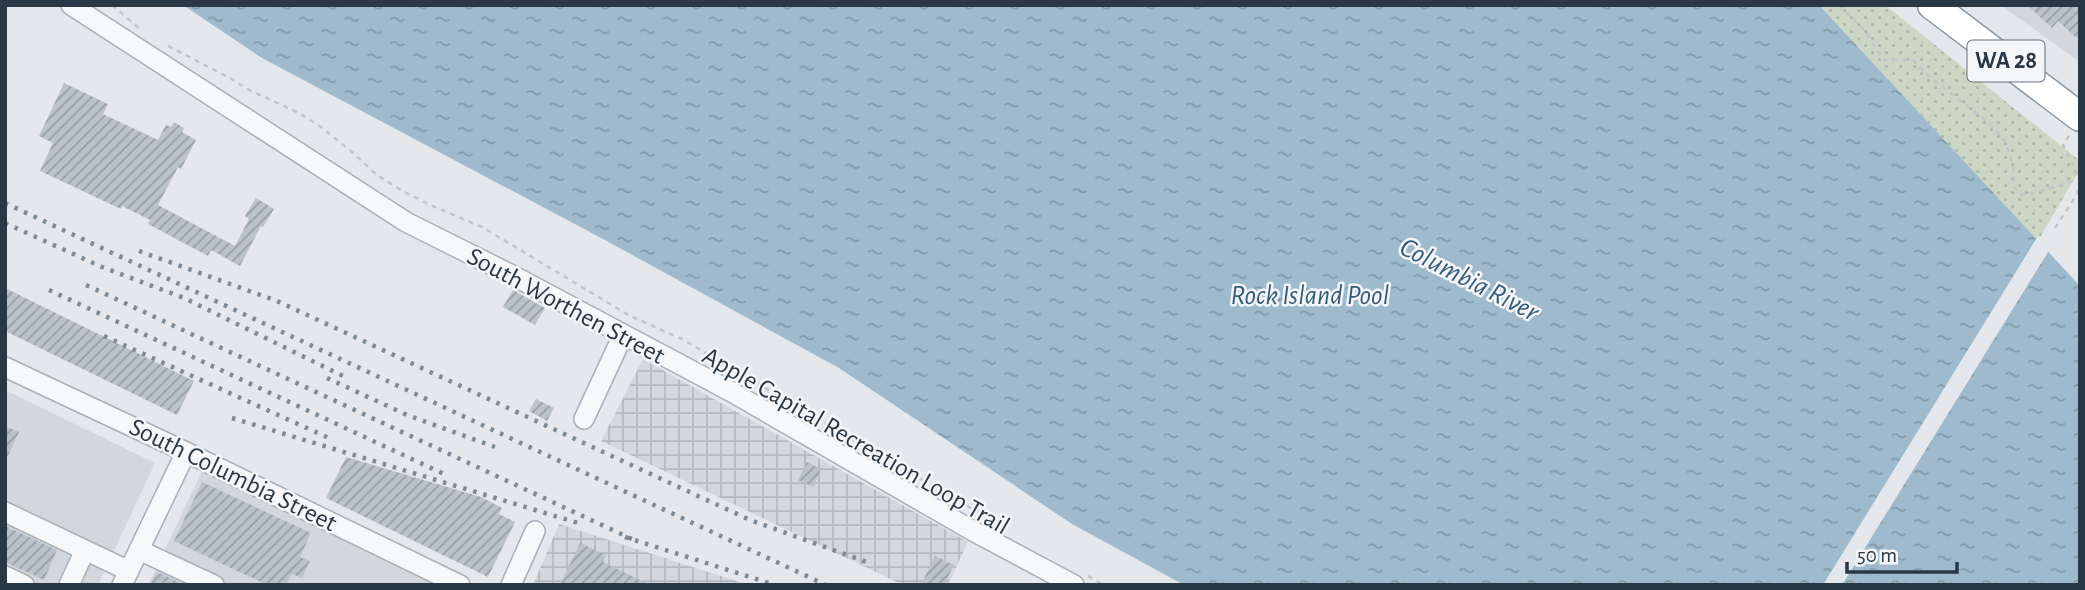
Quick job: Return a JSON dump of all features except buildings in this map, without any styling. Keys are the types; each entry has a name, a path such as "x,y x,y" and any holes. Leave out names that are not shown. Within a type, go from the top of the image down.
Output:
{"highway":[{"name":"WA 28","path":"1932,5 2077,122"}],"street":[{"name":"South Worthen Street","path":"71,5 406,222 730,391 973,531 1079,579"},
{"path":"584,419 623,335"},
{"name":"South Columbia Street","path":"5,367 460,585"},
{"path":"5,512 85,550 125,578 186,452"},
{"path":"511,585 535,531"},
{"path":"69,585 85,550"},
{"path":"139,550 214,585"},
{"path":"5,576 24,585"}],"path":[{"path":"112,5 139,28"},
{"path":"1839,5 1865,31 1884,61 1913,60 1926,74 1988,122 2004,141 2014,171 2014,186 2021,195 2039,193 2080,179"},
{"name":"Apple Capital Recreation Loop Trail","path":"168,46 247,89 299,113 321,127 377,175 401,190 482,227 582,289 744,374 930,485"},
{"path":"2055,228 2078,194 2080,179 2063,145 2077,122"},
{"name":"Apple Capital Recreation Loop Trail","path":"963,504 1006,528"},
{"path":"1079,579 1095,580 1103,585"},
{"path":"1089,585 1095,580"}],"shaded area":[{"path":"2001,5 2080,5 2080,62 2010,12"},
{"path":"643,359 968,542 948,585 903,585 601,441"},
{"path":"5,390 155,463 98,585 5,585"},
{"path":"202,471 444,585 148,585"},
{"path":"559,524 749,585 533,585"}],"green space":[{"path":"1819,5 1885,5 2080,161 2080,169 2038,241"}],"water":[{"name":"Rock Island Pool","path":"183,5 1819,5 2080,286 2080,585 1184,585 1072,524 839,368 262,58"}],"pier":[{"path":"2038,236 2050,249 1842,585 1823,585"}],"railway":[{"path":"5,203 826,585"},
{"path":"5,223 102,267 184,298 343,376"},
{"path":"139,251 277,301 750,520 872,564"},
{"path":"86,285 632,539"},
{"path":"49,290 444,474"},
{"path":"104,336 331,439"},
{"path":"327,378 407,415 495,447"},
{"path":"232,418 578,523"},
{"path":"625,537 775,585"}],"water label":[{"name":"Columbia River","path":"1469,280"}]}
